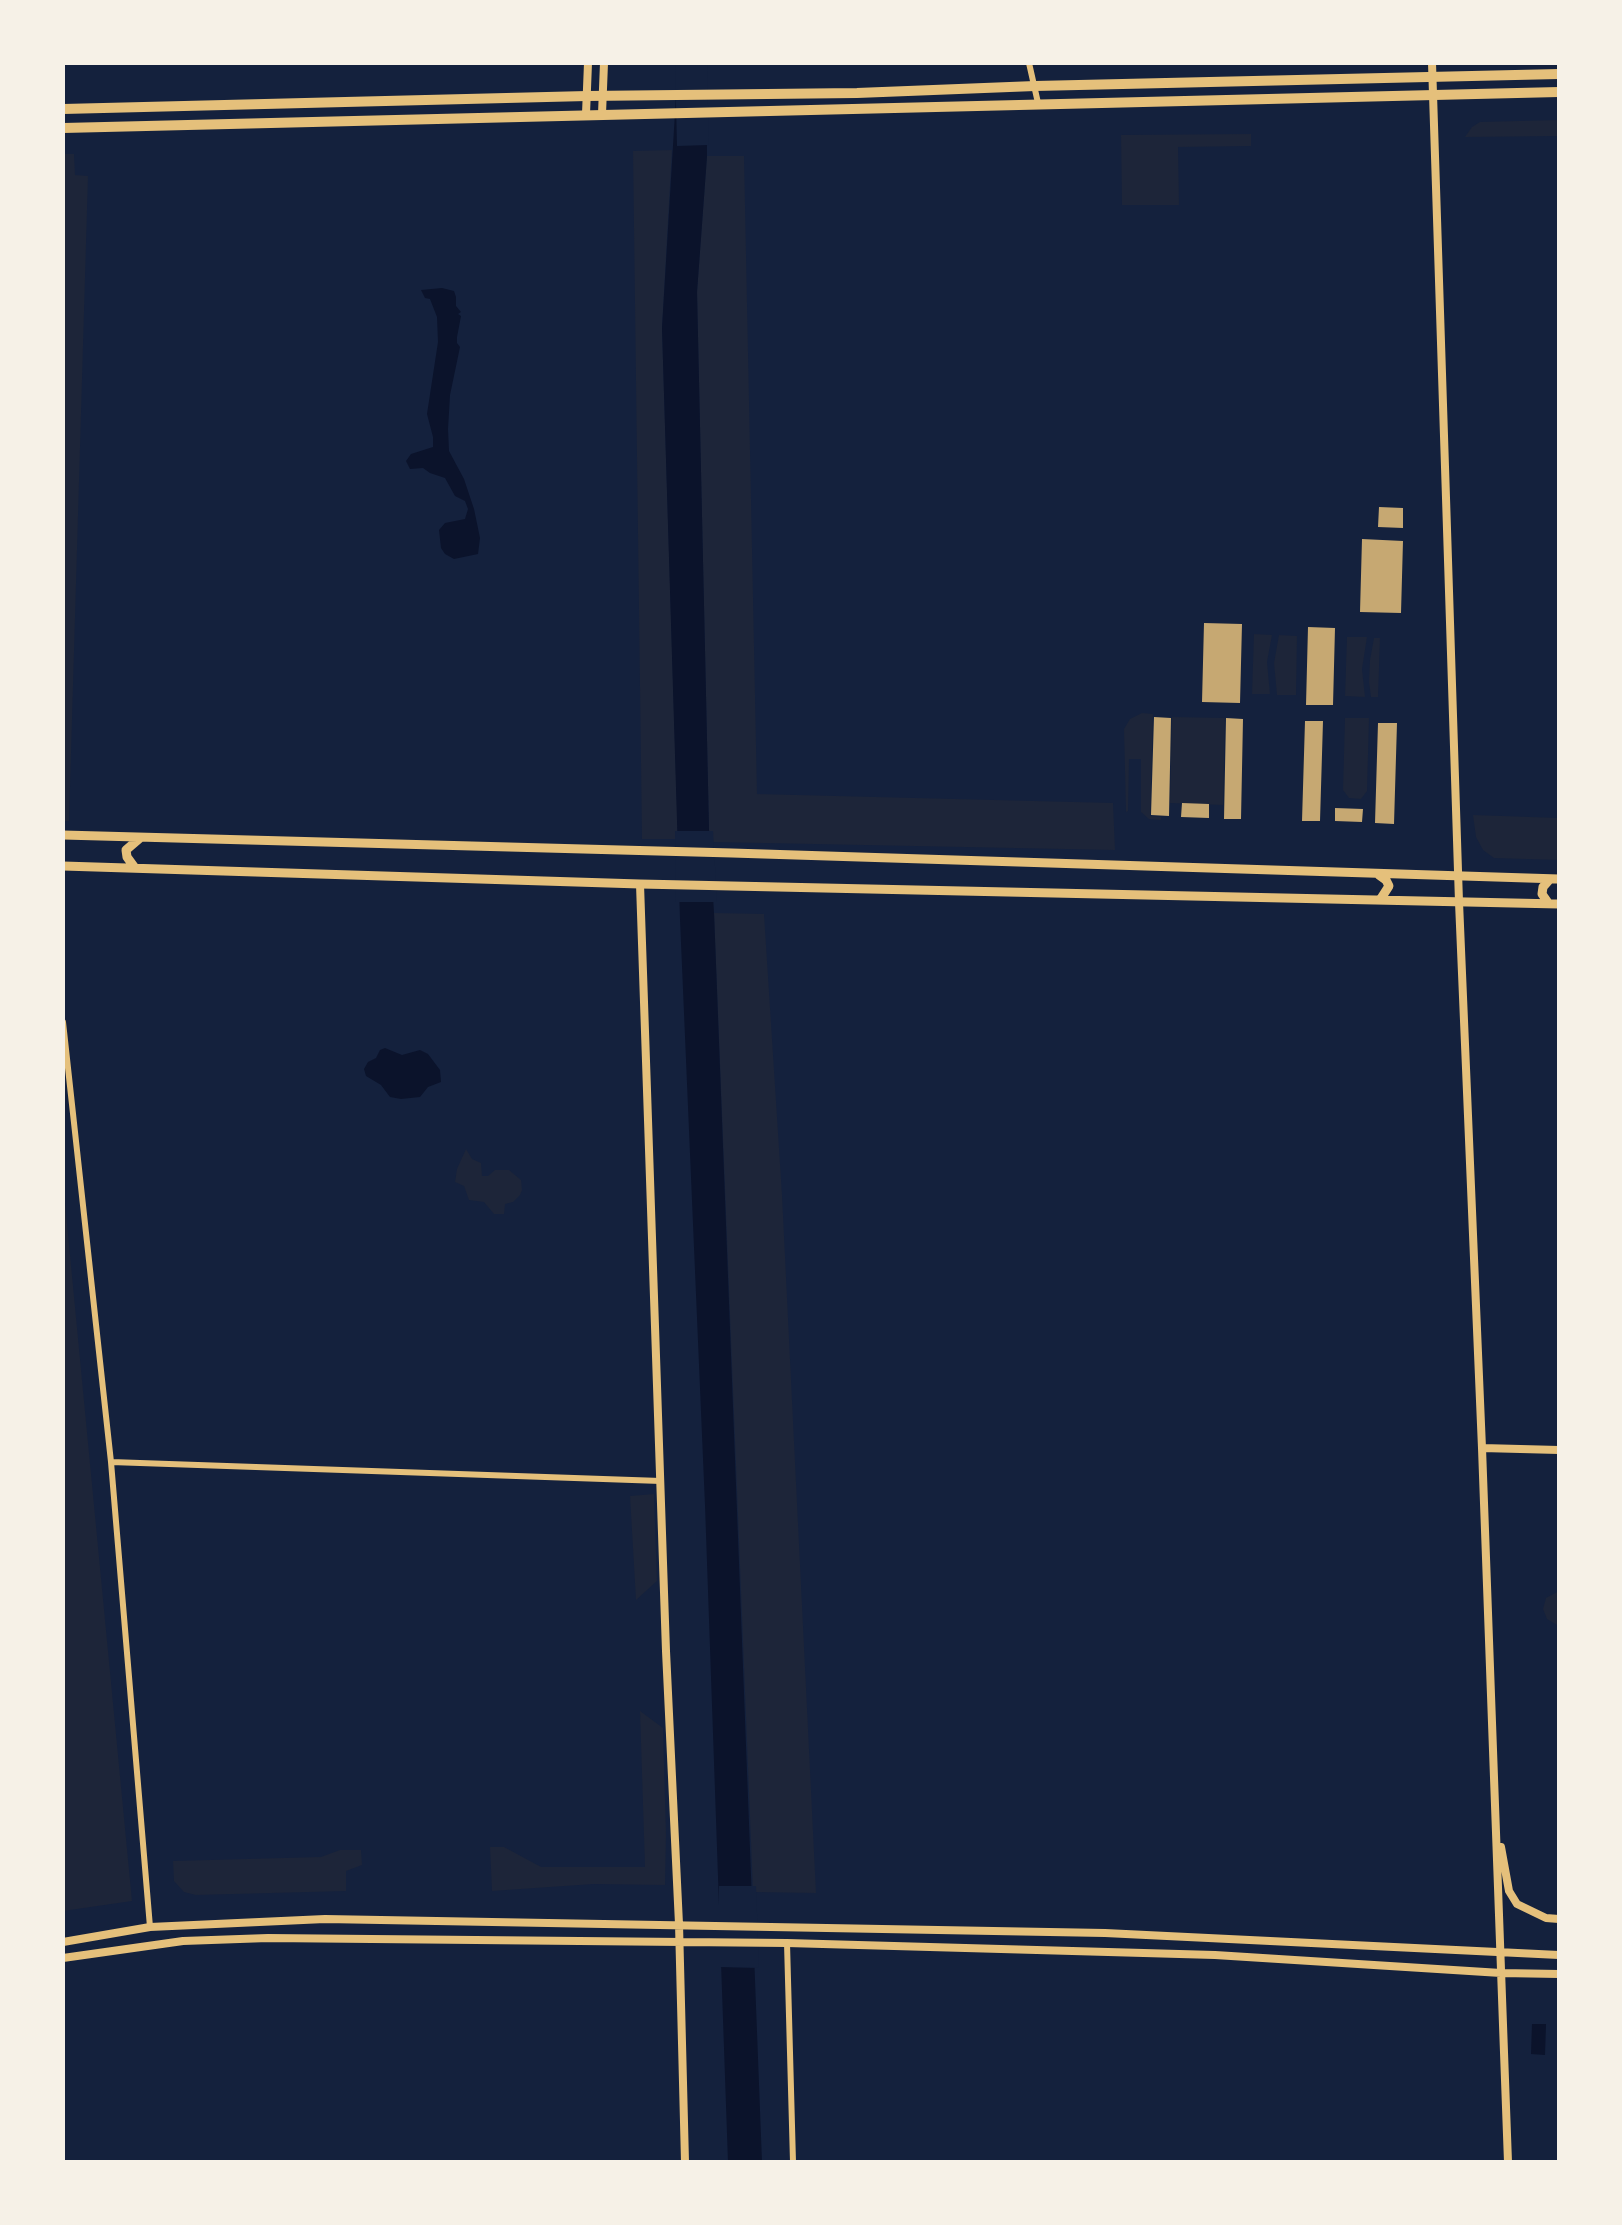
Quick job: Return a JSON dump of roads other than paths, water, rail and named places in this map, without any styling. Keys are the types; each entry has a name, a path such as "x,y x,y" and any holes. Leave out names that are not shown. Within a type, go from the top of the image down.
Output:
{"highway":[{"path":"63,109 587,96 857,93 1035,86 1559,74"},
{"path":"63,128 1559,92"}],"main road":[{"path":"63,835 1554,879"},
{"path":"135,868 127,857 126,850 140,838"},
{"path":"63,866 640,884 1554,904"},
{"path":"1378,874 1386,880 1389,887 1380,900"},
{"path":"1554,879 1543,887 1542,894 1554,904"}],"street":[{"path":"586,114 588,63"},
{"path":"602,114 604,63"},
{"path":"1029,63 1038,103"},
{"path":"1432,63 1458,877 1508,2162"},
{"path":"640,884 679,1924 685,2162"},
{"path":"63,1022 111,1462 150,1927"},
{"path":"1482,1448 1559,1450"},
{"path":"111,1462 661,1481"},
{"path":"1496,1821 1509,1892 1517,1903 1546,1918 1559,1919"},
{"path":"63,1942 150,1927 326,1919 1105,1933 1559,1955"},
{"path":"63,1958 183,1941 268,1938 787,1943 1215,1955 1501,1973 1559,1973"},
{"path":"787,1943 793,2162"}]}
